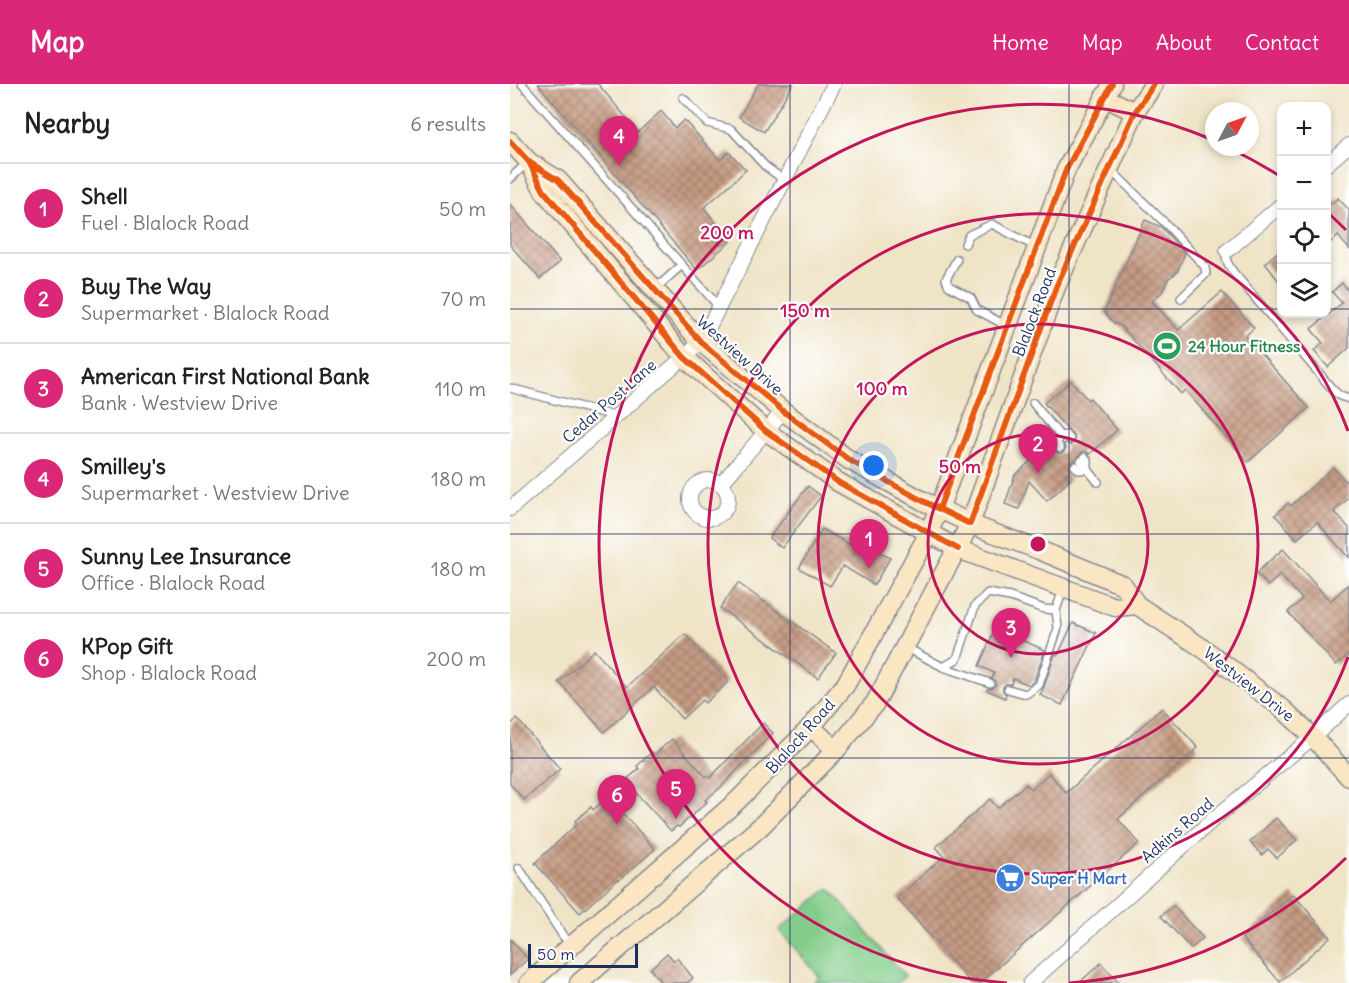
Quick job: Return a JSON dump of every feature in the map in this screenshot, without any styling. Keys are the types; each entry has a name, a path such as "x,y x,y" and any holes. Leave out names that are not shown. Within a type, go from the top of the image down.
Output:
{"main road":[{"name":"Blalock Road","path":"579,983 760,827 836,750 874,703 970,524 1056,287 1135,112 1154,84"},
{"name":"Blalock Road","path":"529,983 761,779 811,727 846,684 939,509 1066,170 1108,90"},
{"path":"1108,90 1135,112"},
{"name":"Westview Drive","path":"510,141 529,162 544,191 684,357 766,431 838,482 958,549 1115,607 1137,605"},
{"name":"Westview Drive","path":"529,162 558,180 701,342 783,411 849,460 939,509 970,524 1123,585 1137,605 1204,649 1283,709 1313,737 1349,777"},
{"path":"1029,269 1056,287"},
{"path":"811,727 836,750"}],"street":[{"name":"Cedar Post Lane","path":"510,509 701,342 834,84"},
{"path":"1331,161 1349,145"},
{"path":"1227,251 1277,207"},
{"path":"721,484 783,411"},
{"name":"Adkins Road","path":"1029,983 1216,817 1313,737 1349,704"}],"lane":[{"path":"522,84 719,307"},
{"path":"683,98 707,123 730,129 765,166 784,180"},
{"path":"510,179 529,162"},
{"path":"1110,169 1168,226 1205,267 1206,274 1180,298"},
{"path":"965,244 969,235 992,224 1037,248"},
{"path":"1227,251 1226,259 1234,273 1333,390 1349,399"},
{"path":"957,258 946,279 949,286 971,298 977,310 1007,326"},
{"path":"655,289 682,265"},
{"path":"510,388 616,417"},
{"path":"1033,403 1059,436"},
{"path":"1066,435 1065,443 1057,444 1059,436 1066,435"},
{"path":"1088,469 1079,470 1080,461 1088,461 1088,469 1098,482"},
{"path":"1008,689 1026,694 1039,686 1058,628 1056,610 1064,588"},
{"path":"944,667 957,659 975,606 988,593 1011,597 1044,609 1056,610"},
{"path":"905,647 944,667 990,682"},
{"path":"519,868 563,936 572,946"}],"green space":[{"path":"829,888 905,976 897,983 814,983 820,977 779,930"}],"building":[{"path":"538,84 598,84 638,132 661,111 675,128 684,120 720,160 729,152 746,170 704,208 731,241 697,270"},
{"path":"758,84 793,84 764,132 739,117"},
{"path":"1338,198 1349,210 1349,249 1338,236 1331,242 1331,204"},
{"path":"510,204 560,262 540,279 510,245"},
{"name":"24 Hour Fitness","path":"1145,220 1161,227 1185,253 1177,272 1168,279 1162,292 1152,301 1178,330 1222,292 1254,328 1245,336 1309,408 1248,462 1185,390 1181,394 1121,326 1114,323 1104,312"},
{"path":"1277,252 1277,279 1265,263"},
{"path":"1342,283 1349,292 1349,348 1328,367 1314,351 1323,343 1311,329 1324,318 1331,318 1331,312 1342,303 1332,292"},
{"path":"1071,381 1088,400 1090,398 1117,430 1090,454 1082,452 1076,460 1071,462 1069,467 1071,470 1065,474 1070,480 1047,501 1029,481 1019,509 1005,504 1015,475 1043,450 1049,457 1055,451 1063,453 1066,448 1064,444 1071,445 1075,441 1074,435 1044,403"},
{"path":"1333,467 1349,485 1349,498 1334,511 1349,528 1349,558 1317,522 1297,539 1275,515 1288,503 1291,506"},
{"path":"808,486 821,496 782,548 769,538"},
{"path":"822,529 856,548 861,541 890,558 874,585 843,566 830,586 799,568"},
{"path":"1283,549 1330,601 1349,584 1349,654 1336,665 1288,612 1302,599 1280,575 1268,586 1256,573"},
{"path":"738,583 836,653 818,678 720,608"},
{"path":"1073,623 1096,633 1062,705 1040,695 1055,654 1058,655"},
{"path":"995,629 1045,650 1034,681 1029,685 1013,678 1011,684 1003,687 1005,698 987,690 995,685 992,678 994,673 979,666"},
{"path":"685,634 728,682 705,703 702,700 682,719 654,687 604,732 559,682 594,650 627,687"},
{"name":"Super H Mart","path":"1162,708 1198,748 1118,819 1139,843 980,983 971,983 897,898 944,856 936,847 990,799 998,808 1026,784 1031,789 1049,773 1066,793"},
{"path":"517,719 560,769 524,800 510,784 510,725"},
{"path":"763,723 773,733 719,789 705,800 707,802 679,827 671,831 625,781 639,769 637,766 652,752 655,754 672,739 706,777 710,778"},
{"path":"608,797 655,849 580,913 535,863 577,824 575,821 591,807 593,810"},
{"path":"1276,818 1297,840 1277,858 1268,849 1262,855 1250,842"},
{"path":"1293,894 1330,937 1280,982 1242,938"},
{"path":"1173,906 1203,938 1191,949 1161,916"},
{"path":"510,939 528,959 510,975"},
{"path":"667,953 674,961 677,958 693,978 687,983 662,983 650,969"},
{"path":"1101,963 1119,983 1079,983"}],"cycle path":[{"path":"939,509 1066,170 1112,84"},
{"path":"529,162 558,180 701,342 783,411 849,460 970,524 1056,287 1135,112 1154,84"},
{"path":"510,141 529,162 544,191 684,357 766,431 838,482 958,549"}],"place":[{"name":"Smilley's","path":"619,166"},
{"name":"24 Hour Fitness","path":"1167,346"},
{"name":"Buy The Way","path":"1038,474"},
{"name":"Shell","path":"869,569"},
{"name":"American First National Bank","path":"1011,658"},
{"name":"Sunny Lee Insurance","path":"676,819"},
{"name":"KPop Gift","path":"617,825"},
{"name":"Super H Mart","path":"1010,878"}]}
